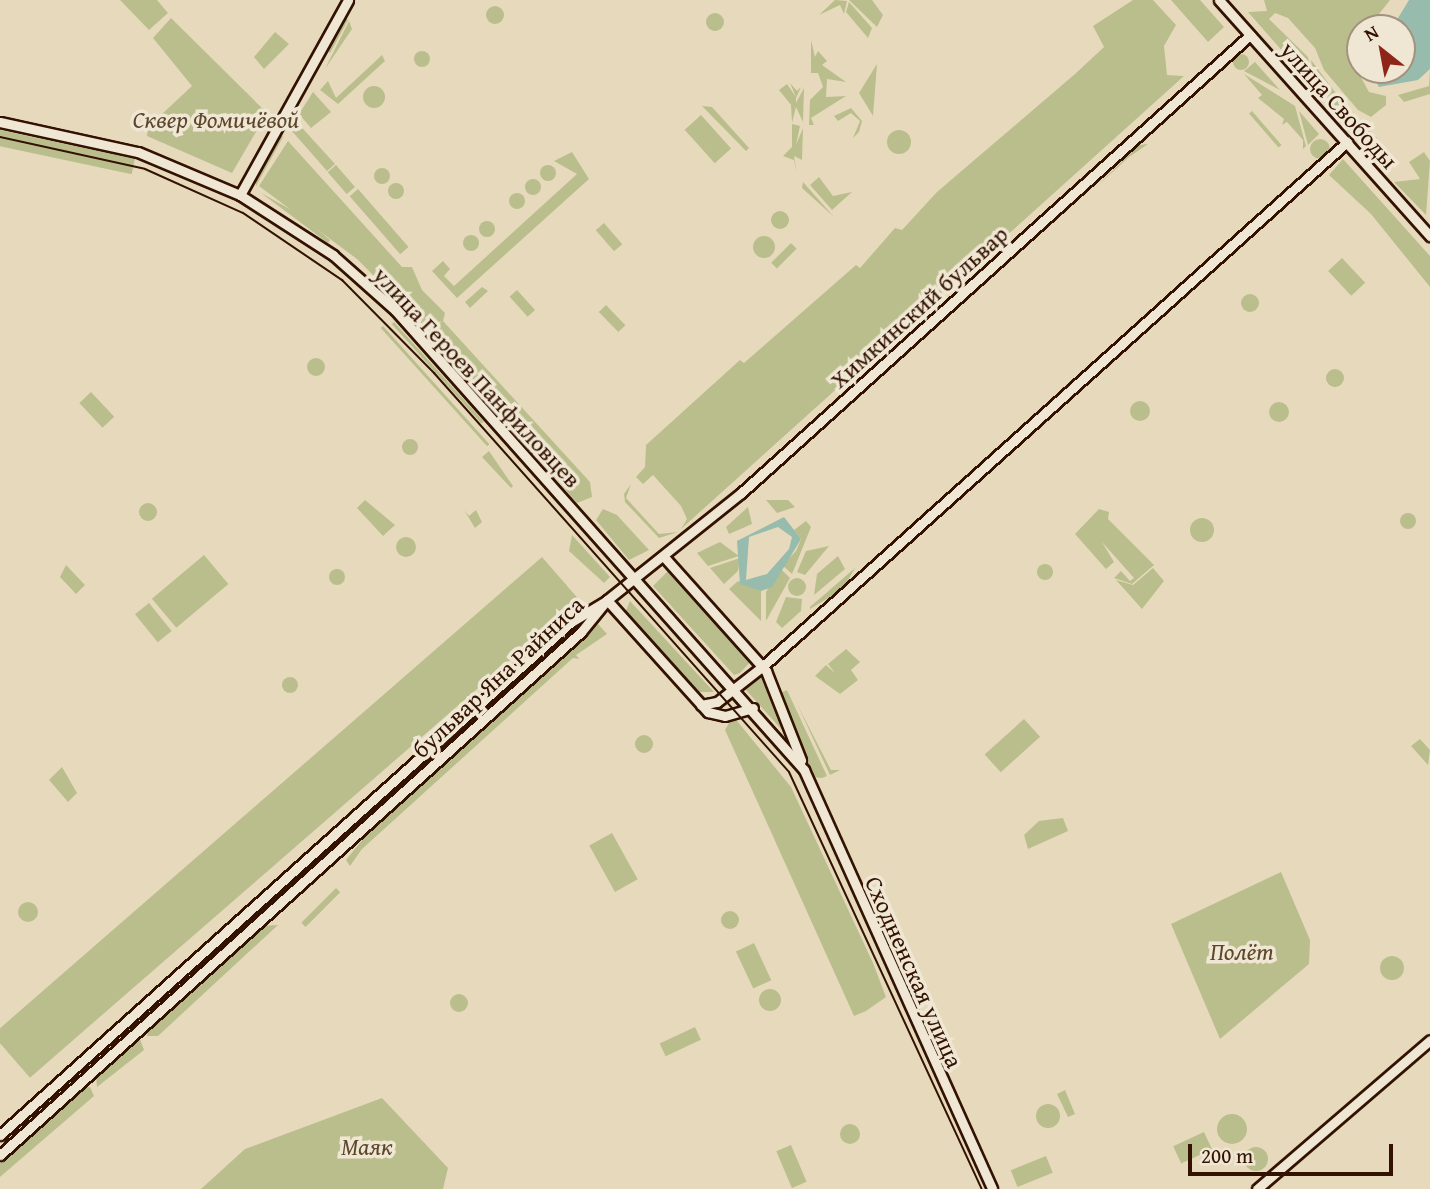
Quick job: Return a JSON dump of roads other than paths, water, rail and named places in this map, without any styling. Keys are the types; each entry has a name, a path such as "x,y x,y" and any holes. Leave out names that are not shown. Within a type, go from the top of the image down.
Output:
{"main road":[{"path":"240,195 348,0"},
{"name":"улица Свободы","path":"1219,0 1430,236"},
{"name":"Химкинский бульвар","path":"607,600 635,577 666,558 1250,35"},
{"name":"улица Героев Панфиловцев","path":"0,122 138,152 240,195 332,255 385,301 580,517"},
{"path":"701,705 736,689 1347,142"},
{"name":"Сходненская улица","path":"580,517 753,708 804,770"},
{"name":"Сходненская улица","path":"666,558 762,666 804,770 992,1189"},
{"path":"607,600 701,705 725,716 753,708"},
{"name":"бульвар Яна Райниса","path":"0,1135 571,622 607,600"},
{"name":"бульвар Яна Райниса","path":"0,1155 581,632 607,600"},
{"path":"1257,1189 1430,1040"}],"tram line":[{"path":"0,137 145,169 243,213 342,280 434,373 789,772 982,1189"}],"park label":[{"name":"Сквер Фомичёвой","path":"216,120"},
{"name":"Полёт","path":"1242,952"},
{"name":"Маяк","path":"367,1147"}]}
